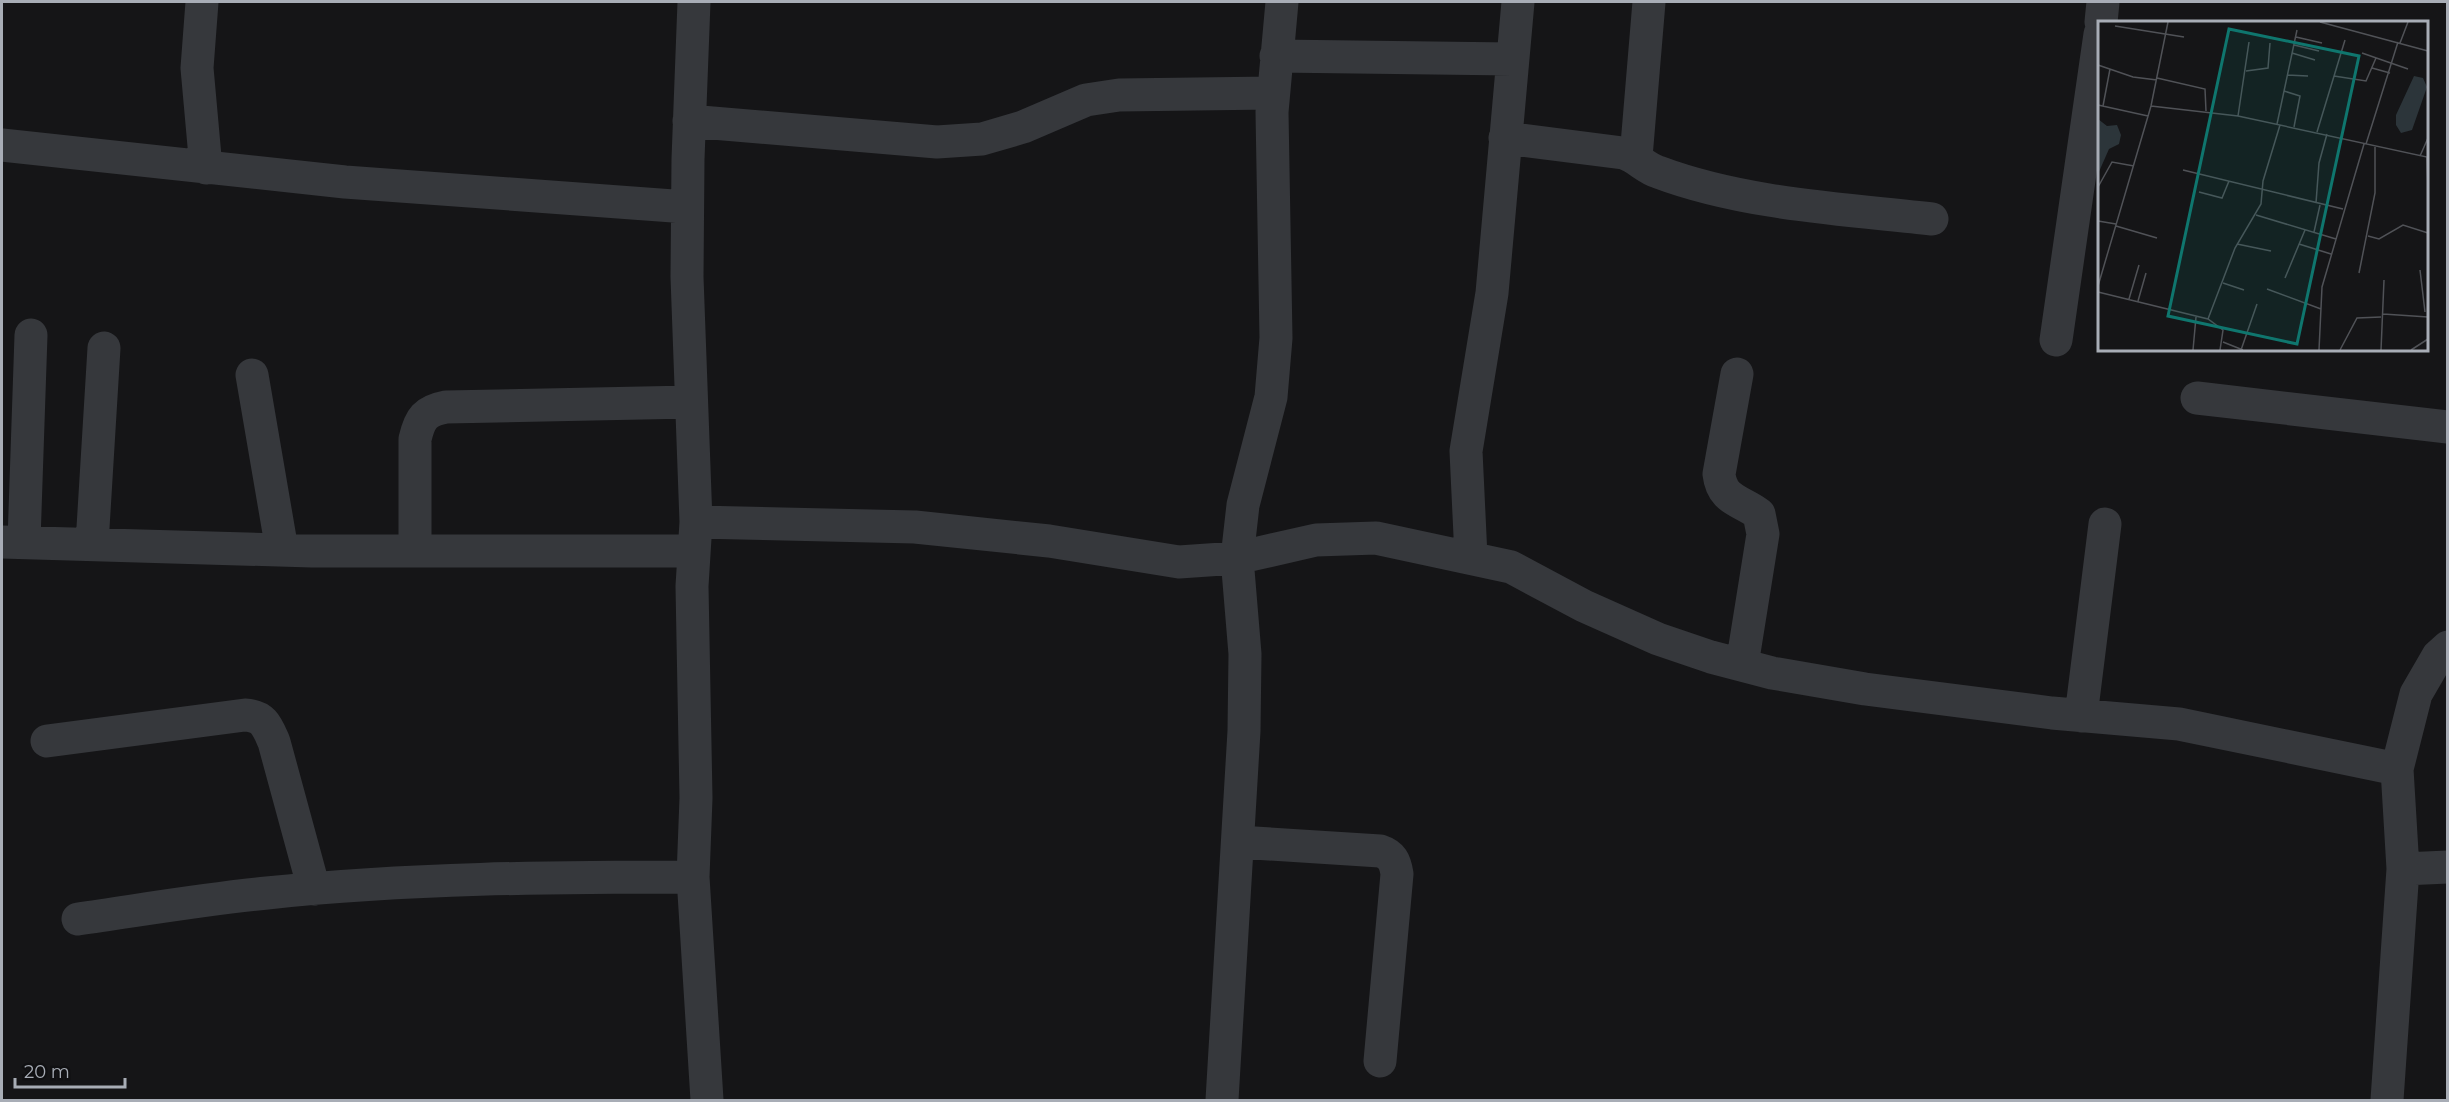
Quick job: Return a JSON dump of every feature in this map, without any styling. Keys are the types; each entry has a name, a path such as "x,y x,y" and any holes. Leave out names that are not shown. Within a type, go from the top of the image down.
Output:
{"street":[{"path":"202,2 197,68 206,168"},
{"path":"694,2 687,207 695,537 692,586 696,798 693,877 707,1101"},
{"path":"1222,1101 1238,842 1245,654 1237,558 1243,505 1271,397 1275,350 1273,93 1282,2"},
{"path":"1471,557 1466,451 1492,293 1518,2"},
{"path":"1636,157 1649,2"},
{"path":"2101,21 2103,2"},
{"path":"2056,340 2098,48"},
{"path":"1276,56 1512,58"},
{"path":"689,121 937,142 982,139 1023,127 1086,100 1119,95 1273,93"},
{"path":"1505,138 1623,153 1636,157 1658,172 1723,190 1793,203 1932,219"},
{"path":"2,145 345,182 687,207"},
{"path":"31,335 13,542 282,550 415,550 915,527 1049,541 1179,562 1237,558 1316,540 1349,537 1376,538 1511,567 1584,606 1658,639 1742,665 1865,689 2081,716 2179,724 2397,768"},
{"path":"92,544 104,348"},
{"path":"1737,374 1719,474 1720,488 1729,497 1760,514 1763,534 1742,665"},
{"path":"252,375 282,550"},
{"path":"2197,398 2447,427 2448,419"},
{"path":"415,550 415,439 419,422 428,411 446,407 691,402"},
{"path":"2081,716 2105,524"},
{"path":"2387,1101 2403,869 2397,768 2416,694 2438,656 2448,647"},
{"path":"47,741 245,715 257,716 266,722 274,742 314,889"},
{"path":"1238,842 1380,851 1389,854 1395,863 1397,874 1380,1061"},
{"path":"2403,869 2448,867"},
{"path":"78,919 266,893 314,889 502,877 693,877"}]}
